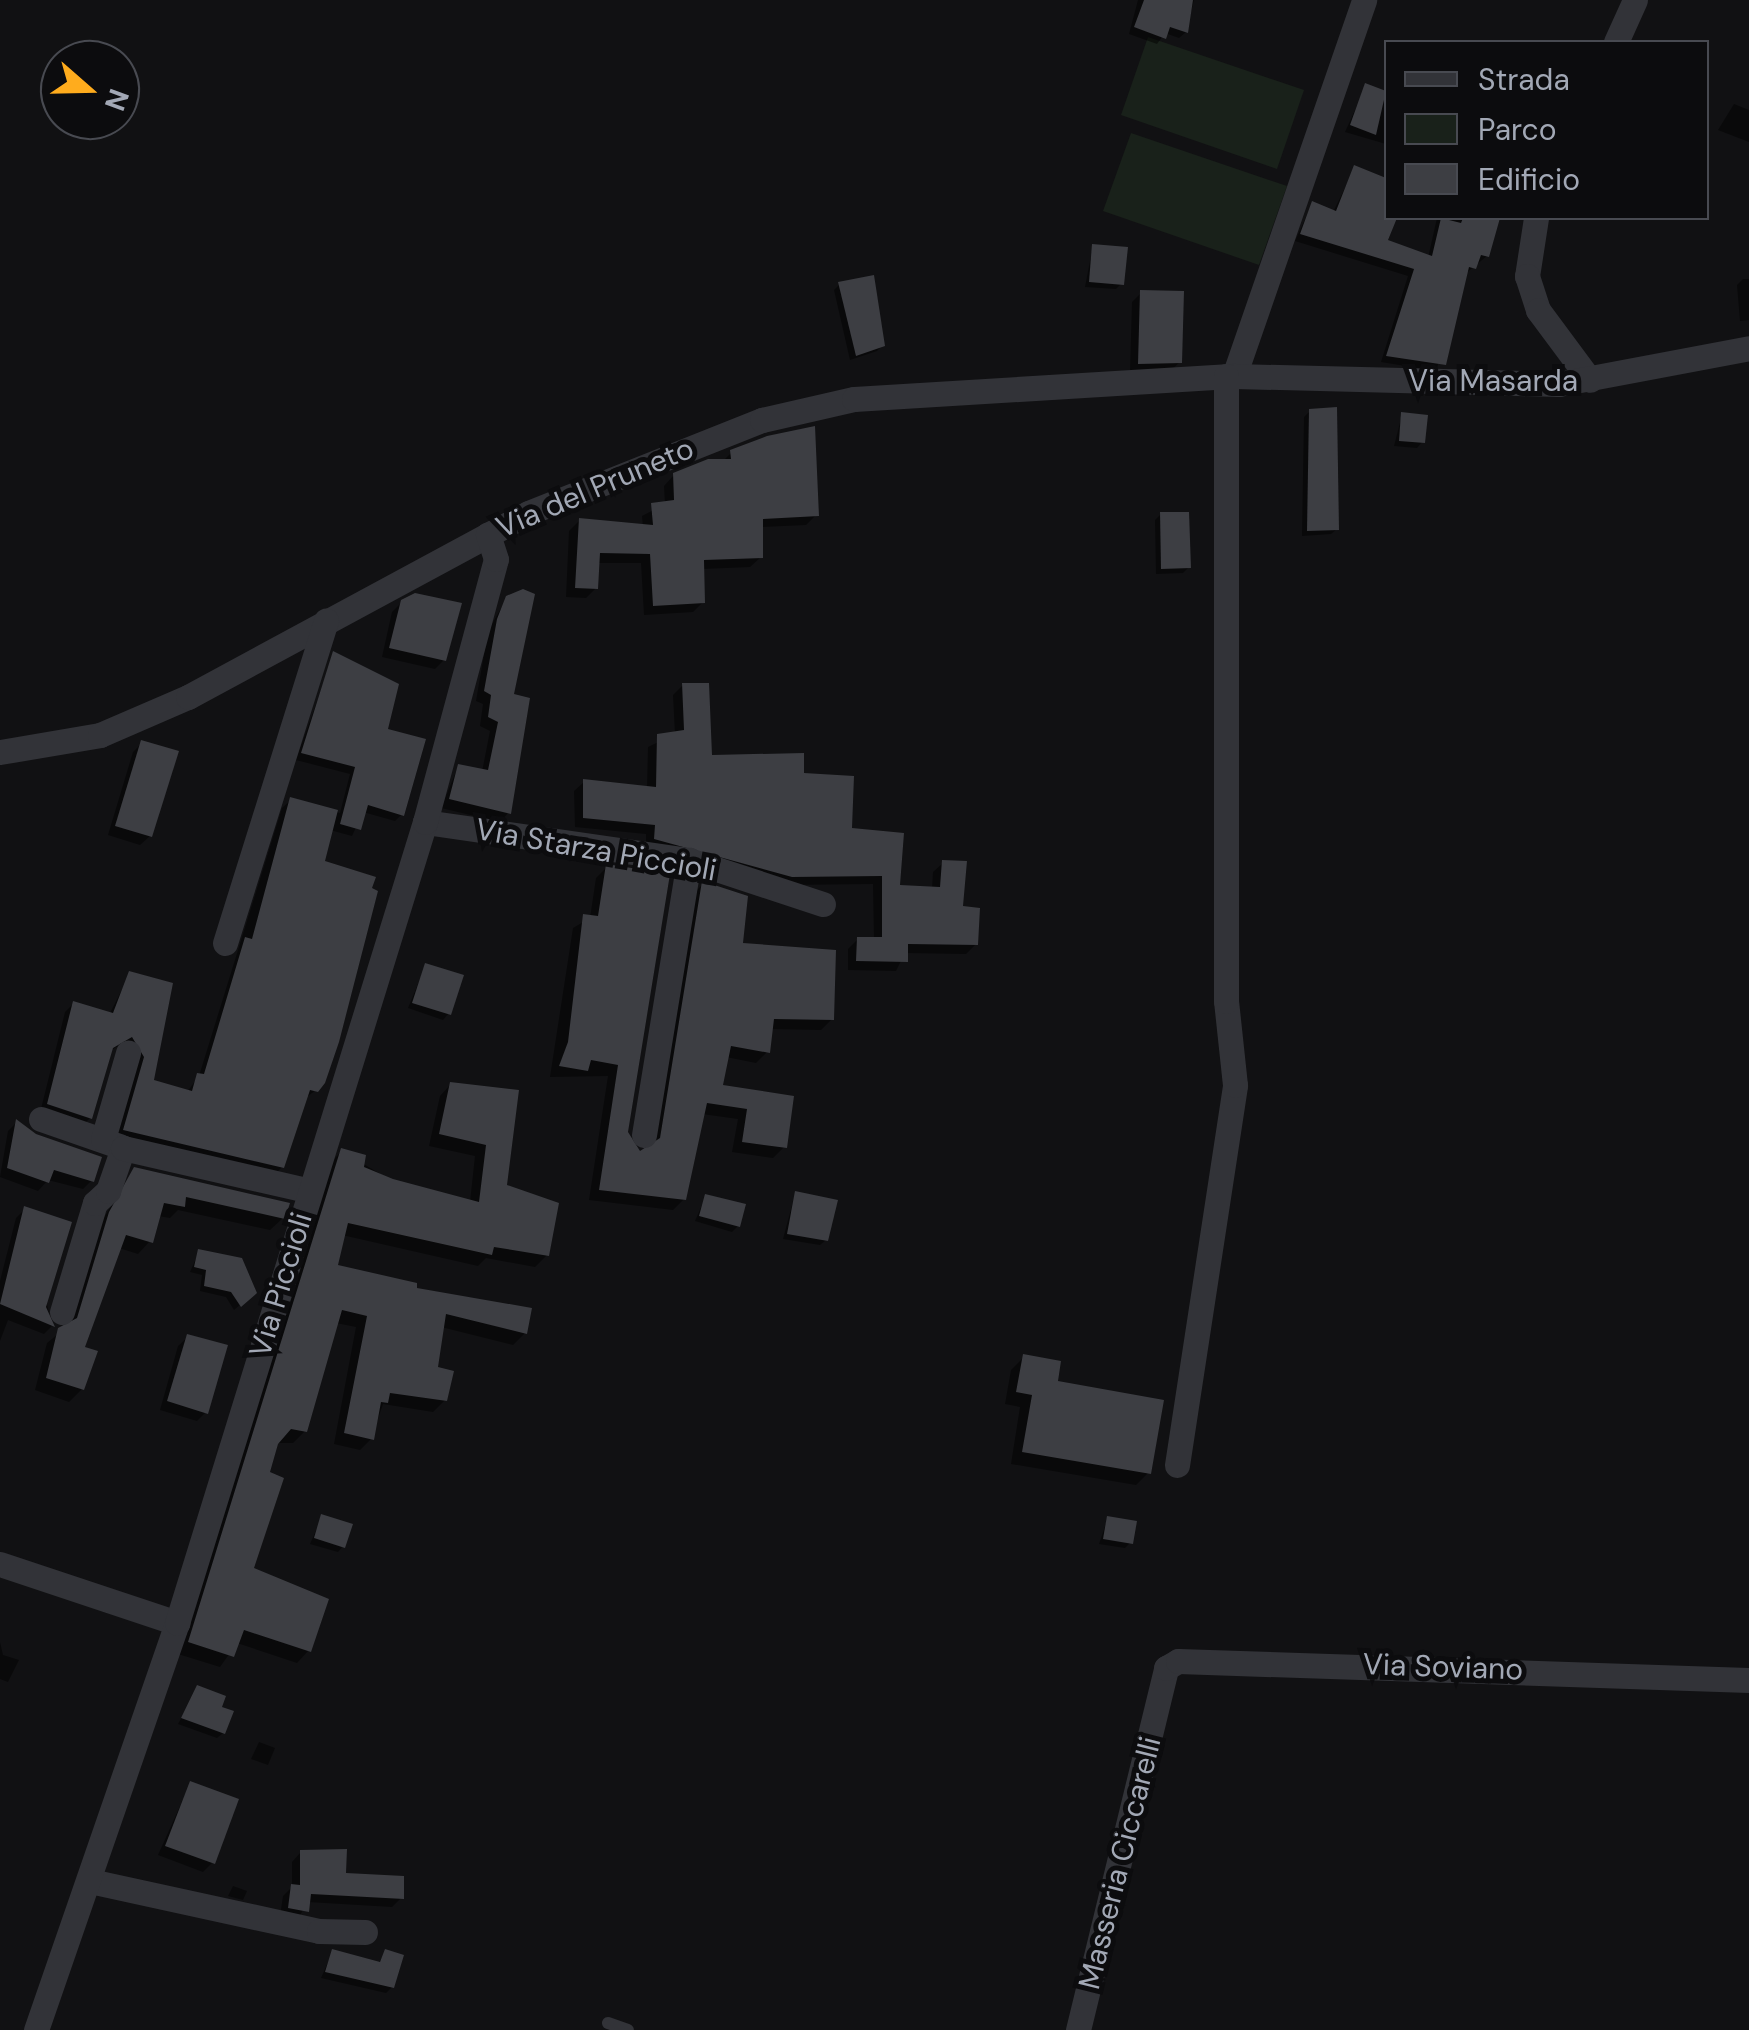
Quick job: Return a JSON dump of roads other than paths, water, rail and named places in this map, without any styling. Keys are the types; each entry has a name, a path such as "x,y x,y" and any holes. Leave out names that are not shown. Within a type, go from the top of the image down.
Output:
{"street":[{"path":"1177,1465 1235,1085 1226,1001 1230,376 1364,0"},
{"path":"1617,40 1635,0"},
{"path":"1536,220 1526,276 1552,333 1590,380"},
{"name":"Via Masarda","path":"1230,376 1590,380 1749,348"},
{"name":"Via del Pruneto","path":"0,752 100,735 188,697 488,534 629,468 762,420 854,399 1230,376"},
{"name":"Via Piccioli","path":"36,2030 177,1623 424,822 496,559 488,534"},
{"path":"224,944 326,620"},
{"name":"Via Starza Piccioli","path":"424,822 688,860 823,904"},
{"path":"644,1134 688,860"},
{"path":"62,1312 95,1203 108,1192 128,1053"},
{"path":"41,1119 113,1144 310,1191"},
{"path":"0,1564 177,1623"},
{"name":"Via Soviano","path":"1160,1696 1166,1668 1178,1661 1219,1659 1749,1680"},
{"name":"Masseria Ciccarelli","path":"1078,2030 1160,1696"},
{"path":"90,1881 320,1932 364,1932"}],"lane":[{"path":"608,2022 628,2030"}]}
